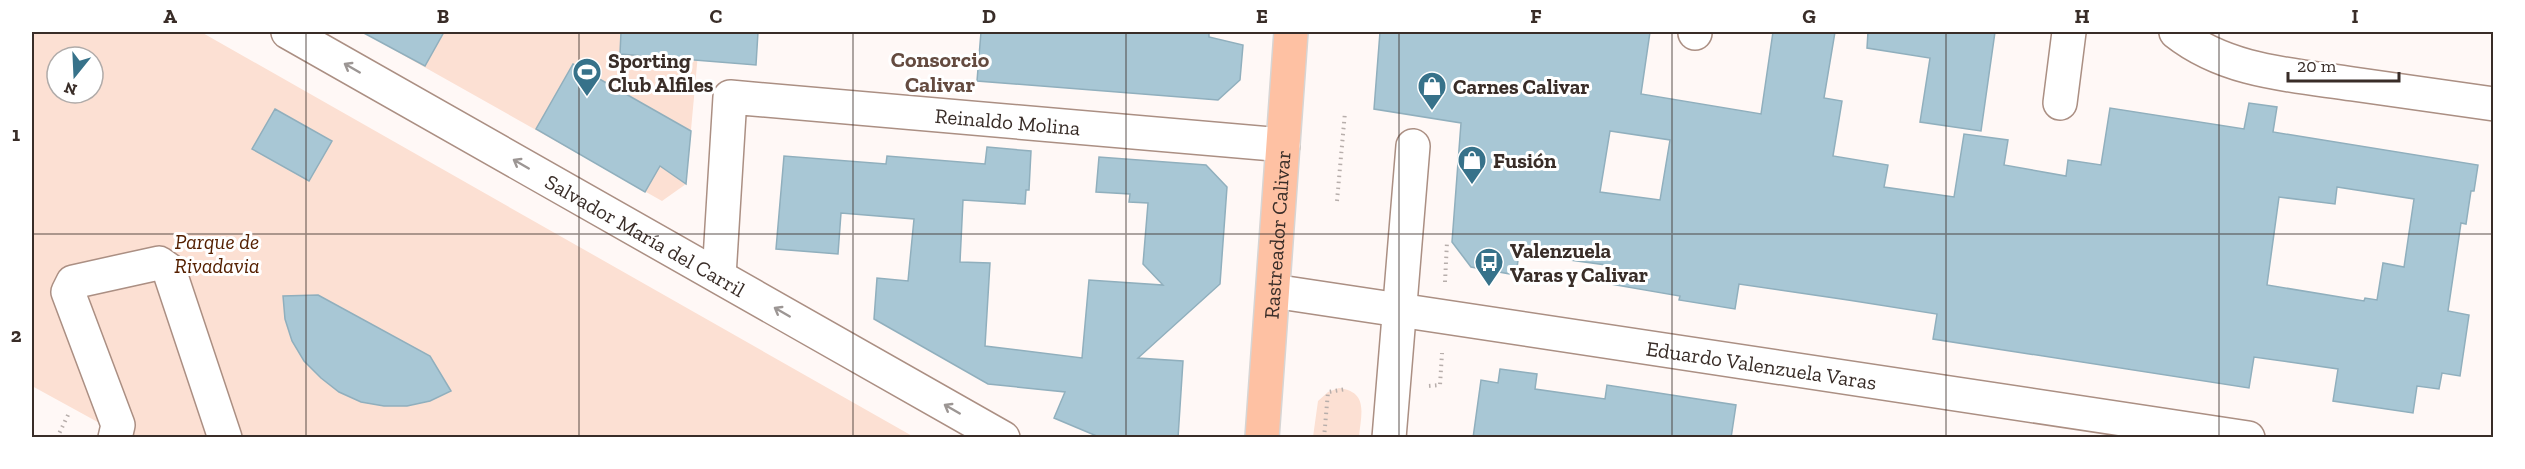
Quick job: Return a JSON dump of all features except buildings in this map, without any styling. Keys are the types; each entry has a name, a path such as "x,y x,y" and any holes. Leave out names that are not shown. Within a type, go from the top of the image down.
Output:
{"main road":[{"name":"Rastreador Calivar","path":"1262,438 1291,32"}],"street":[{"name":"Salvador María del Carril","path":"288,32 1003,438"},
{"path":"2060,103 2069,32"},
{"path":"2176,32 2202,49 2220,57 2270,72 2493,104"},
{"name":"Reinaldo Molina","path":"719,276 730,97 1284,145"},
{"path":"1389,438 1413,146"},
{"path":"115,438 118,426 68,292 73,282 159,263 169,270 225,438"},
{"name":"Eduardo Valenzuela Varas","path":"1273,291 2193,434 2248,438"}],"path":[{"path":"1337,201 1345,112"},
{"path":"1445,283 1447,242"},
{"path":"1425,386 1440,385 1442,351"},
{"path":"1324,438 1328,392 1346,389"},
{"path":"57,438 68,415"}],"green space":[{"name":"Parque de Rivadavia","path":"32,32 201,32 914,437 125,437 32,386"},
{"name":"Sporting Club Alfiles","path":"362,32 700,32 686,184 662,201"},
{"path":"1339,388 1349,390 1359,399 1361,412 1359,437 1313,437 1318,401 1328,392"}],"place":[{"name":"Sporting Club Alfiles","path":"587,98"},
{"name":"Carnes Calivar","path":"1432,112"},
{"name":"Fusión","path":"1472,186"},
{"name":"Valenzuela Varas y Calivar","path":"1489,288"}],"district":[{"name":"Consorcio Calivar","path":"940,72"}]}
